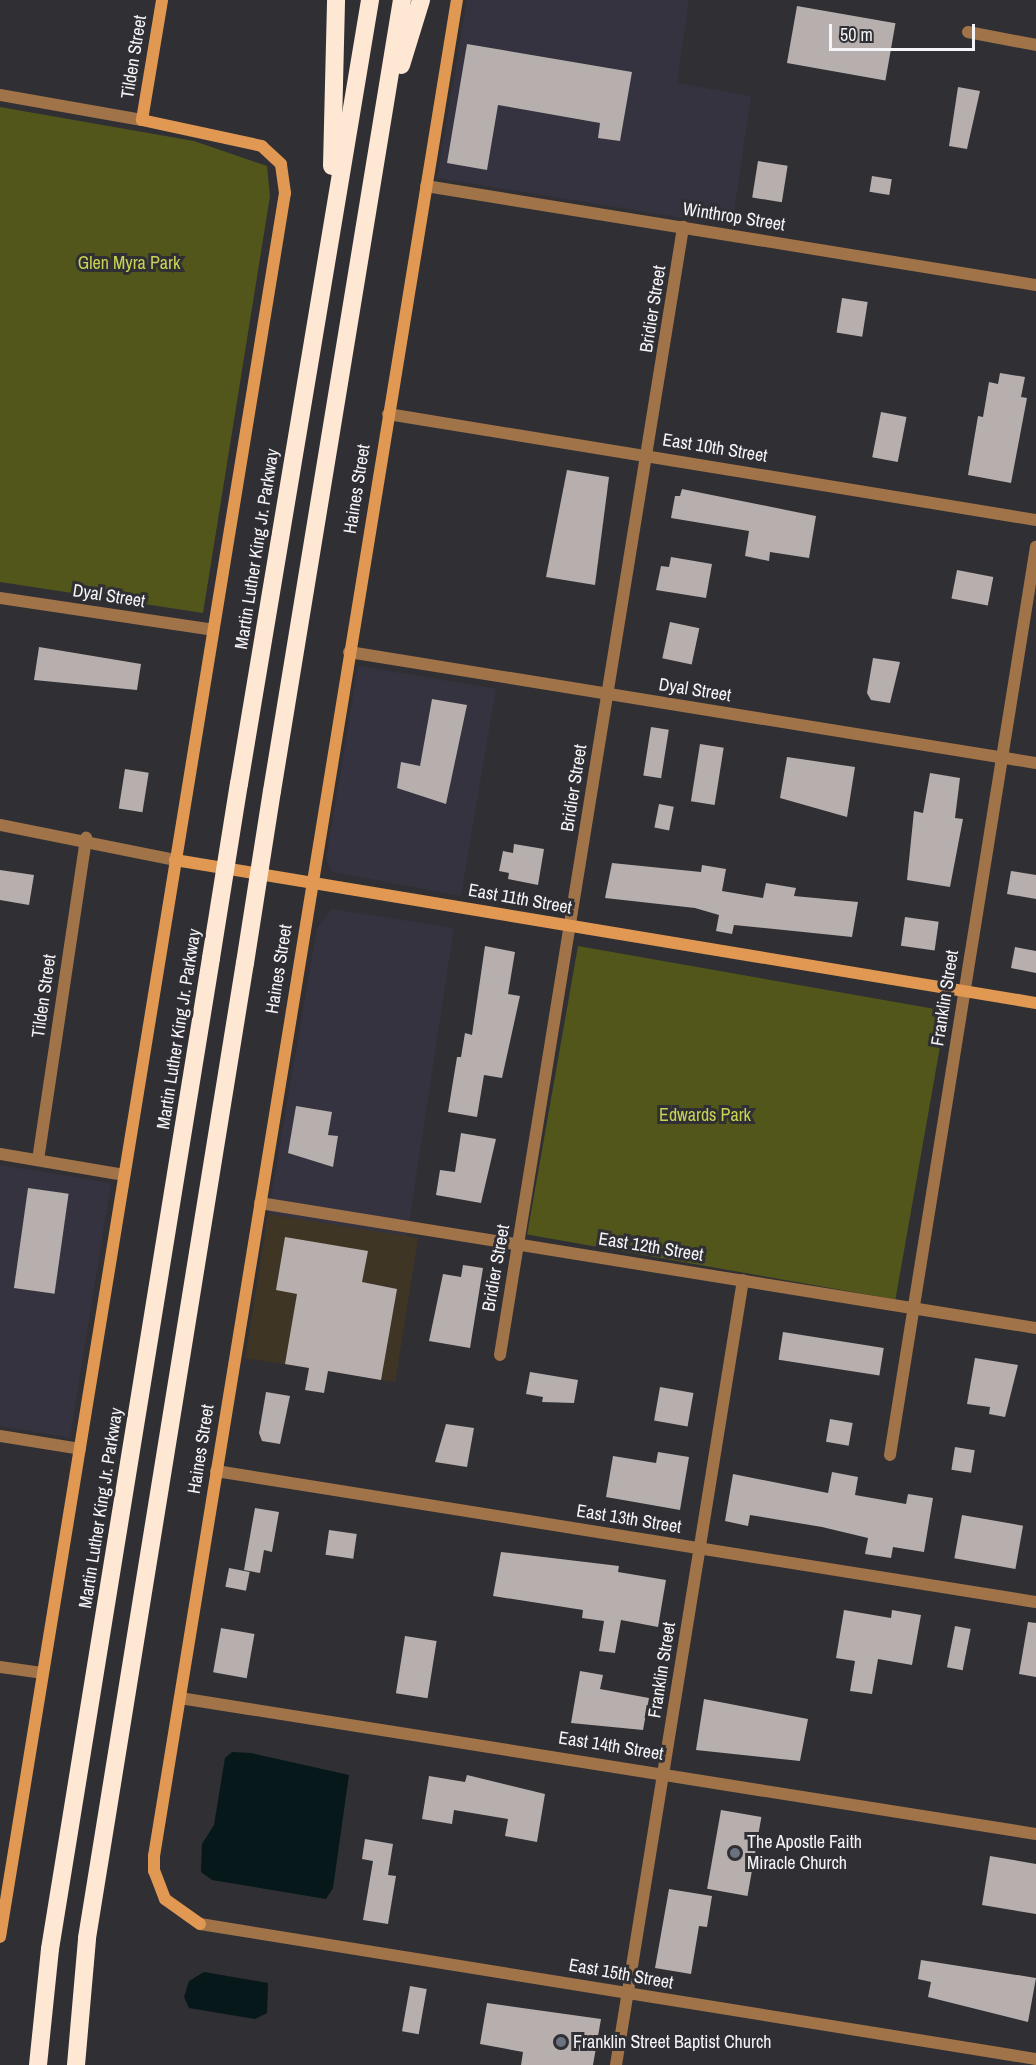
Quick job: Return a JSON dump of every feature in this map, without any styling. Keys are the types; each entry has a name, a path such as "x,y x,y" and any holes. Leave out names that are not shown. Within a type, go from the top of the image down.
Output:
{"highway":[{"path":"326,261 338,51 336,0"},
{"name":"Martin Luther King Jr. Parkway","path":"38,2065 50,1949 239,784 370,0"},
{"path":"76,2065 87,1938 402,0"},
{"path":"381,127 421,0"}],"street":[{"name":"Tilden Street","path":"142,120 162,0"},
{"name":"Haines Street","path":"200,1924 175,1910 154,1871 311,882 457,0"},
{"path":"968,32 1036,45"},
{"path":"0,95 142,120 262,146 281,164 285,177 80,1449 4,1892 0,1937"},
{"name":"Winthrop Street","path":"426,186 1036,285"},
{"name":"Bridier Street","path":"500,1355 682,227"},
{"name":"East 10th Street","path":"388,414 1036,520"},
{"name":"Franklin Street","path":"890,1455 1036,547"},
{"name":"Dyal Street","path":"0,598 213,630"},
{"name":"Dyal Street","path":"349,652 1036,763"},
{"name":"East 11th Street","path":"0,825 86,838 175,860 1036,1003"},
{"name":"Tilden Street","path":"38,1160 86,838"},
{"path":"0,1154 124,1175"},
{"name":"East 12th Street","path":"260,1203 1036,1328"},
{"name":"Franklin Street","path":"616,2065 743,1280"},
{"path":"0,1436 80,1449"},
{"name":"East 13th Street","path":"216,1471 1036,1602"},
{"path":"0,1667 42,1673"},
{"name":"East 14th Street","path":"180,1698 664,1773 1036,1834"},
{"name":"East 15th Street","path":"200,1924 1036,2059"}],"shaded area":[{"path":"467,0 689,0 677,83 751,96 732,226 437,178"},
{"path":"358,666 496,689 461,896 332,872 326,859"},
{"path":"332,909 454,928 407,1237 268,1214 317,928"},
{"path":"0,1165 111,1183 70,1438 0,1426"},
{"path":"268,1214 418,1238 395,1382 245,1358"},
{"path":"232,1752 251,1753 349,1775 333,1888 326,1899 212,1880 201,1872 202,1844 214,1825 225,1758"},
{"path":"204,1972 268,1983 267,2013 255,2019 189,2008 184,1997 189,1981"}],"green space":[{"name":"Glen Myra Park","path":"0,107 194,141 267,166 270,196 203,613 0,582"},
{"name":"Edwards Park","path":"578,946 946,1011 895,1299 527,1235"}],"building":[{"path":"797,6 895,23 885,80 787,63"},
{"path":"467,44 632,72 620,141 598,138 600,123 498,105 487,170 447,163"},
{"path":"958,87 980,91 967,149 949,146"},
{"path":"758,161 788,166 782,202 752,198"},
{"path":"872,176 892,179 889,195 869,192"},
{"path":"842,298 868,302 862,337 837,333"},
{"path":"1000,373 1025,377 1021,397 1027,398 1011,483 968,475 978,416 983,417 989,382 998,384"},
{"path":"881,412 907,417 898,462 872,457"},
{"path":"567,470 609,477 595,585 546,577"},
{"path":"682,489 816,516 809,558 770,552 769,561 745,556 749,531 671,518 675,496 680,496"},
{"path":"671,557 712,564 706,598 656,590 661,566 669,567"},
{"path":"957,570 993,577 988,606 951,598"},
{"path":"670,622 699,628 692,664 662,658"},
{"path":"39,647 141,664 137,690 34,680"},
{"path":"873,658 900,662 890,703 871,700 867,693"},
{"path":"432,699 467,705 446,804 397,788 401,762 420,766"},
{"path":"651,727 669,730 661,778 643,775"},
{"path":"700,744 724,748 715,805 691,801"},
{"path":"787,757 855,767 847,817 780,798"},
{"path":"125,769 149,773 142,812 119,809"},
{"path":"930,773 960,778 955,818 963,819 950,887 907,880 914,811 923,813"},
{"path":"659,804 674,807 669,830 654,828"},
{"path":"514,844 544,849 538,885 508,879 509,873 499,871 503,851 513,853"},
{"path":"612,863 701,872 702,865 726,869 722,891 763,898 766,883 796,888 794,896 858,902 852,937 734,925 732,934 716,931 719,915 695,908 605,898"},
{"path":"0,870 34,875 29,905 0,900"},
{"path":"1011,871 1036,875 1036,899 1007,894"},
{"path":"905,917 939,922 935,950 901,946"},
{"path":"485,946 515,952 508,994 520,996 502,1078 484,1075 477,1117 448,1112 457,1057 461,1057 465,1033 472,1035"},
{"path":"1015,947 1036,951 1036,973 1011,968"},
{"path":"296,1106 332,1112 328,1135 338,1136 333,1167 288,1153"},
{"path":"461,1133 496,1139 481,1203 436,1195 440,1170 455,1172"},
{"path":"28,1188 69,1194 55,1294 14,1288"},
{"path":"285,1237 368,1251 362,1282 397,1289 381,1380 328,1371 324,1393 305,1390 309,1368 285,1364 297,1294 276,1290"},
{"path":"463,1265 483,1268 470,1348 429,1341 443,1274 461,1277"},
{"path":"783,1332 884,1348 879,1376 779,1360"},
{"path":"975,1358 1018,1365 1005,1417 989,1414 990,1407 967,1404"},
{"path":"530,1372 578,1380 574,1403 542,1402 543,1397 526,1394"},
{"path":"660,1387 693,1393 688,1426 654,1420"},
{"path":"266,1392 290,1396 280,1444 262,1441 259,1433"},
{"path":"830,1419 853,1423 849,1446 826,1442"},
{"path":"446,1424 474,1428 467,1467 435,1462"},
{"path":"955,1447 975,1450 971,1473 951,1470"},
{"path":"658,1452 689,1457 680,1510 606,1497 613,1456 656,1463"},
{"path":"832,1472 858,1477 855,1495 906,1504 908,1494 933,1498 924,1552 893,1547 891,1558 865,1554 868,1538 822,1527 750,1515 748,1526 725,1521 733,1474 828,1493"},
{"path":"255,1508 279,1512 272,1552 264,1550 260,1573 244,1570"},
{"path":"962,1515 1023,1526 1015,1569 954,1558"},
{"path":"329,1530 357,1534 353,1559 326,1555"},
{"path":"501,1552 619,1566 618,1572 666,1580 658,1627 621,1620 615,1653 599,1651 604,1621 582,1618 583,1610 493,1596"},
{"path":"229,1568 250,1572 246,1591 225,1587"},
{"path":"844,1610 891,1618 892,1610 921,1615 912,1665 878,1659 872,1694 850,1691 855,1661 836,1658"},
{"path":"1028,1622 1036,1623 1036,1677 1019,1674"},
{"path":"955,1626 971,1629 963,1670 947,1667"},
{"path":"221,1628 254,1634 247,1678 213,1672"},
{"path":"405,1636 437,1641 428,1698 396,1693"},
{"path":"580,1671 603,1675 600,1689 649,1698 643,1730 571,1723"},
{"path":"704,1699 808,1719 800,1761 696,1750"},
{"path":"467,1775 545,1794 537,1842 505,1836 508,1819 454,1810 452,1824 422,1819 429,1776 465,1782"},
{"name":"The Apostle Faith Miracle Church","path":"721,1810 761,1817 747,1896 707,1889"},
{"path":"365,1839 393,1844 388,1875 396,1876 388,1924 363,1920 373,1861 362,1859"},
{"path":"990,1856 1036,1864 1036,1914 982,1905"},
{"path":"669,1889 712,1896 707,1927 699,1926 691,1974 655,1968"},
{"path":"921,1960 1036,1978 1028,2022 928,1997 931,1982 918,1979"},
{"path":"410,1986 427,1989 419,2034 402,2031"},
{"name":"Franklin Street Baptist Church","path":"487,2003 601,2019 593,2065 521,2065 523,2052 480,2044"}],"place":[{"name":"The Apostle Faith Miracle Church","path":"735,1853"},
{"name":"Franklin Street Baptist Church","path":"561,2042"}]}
